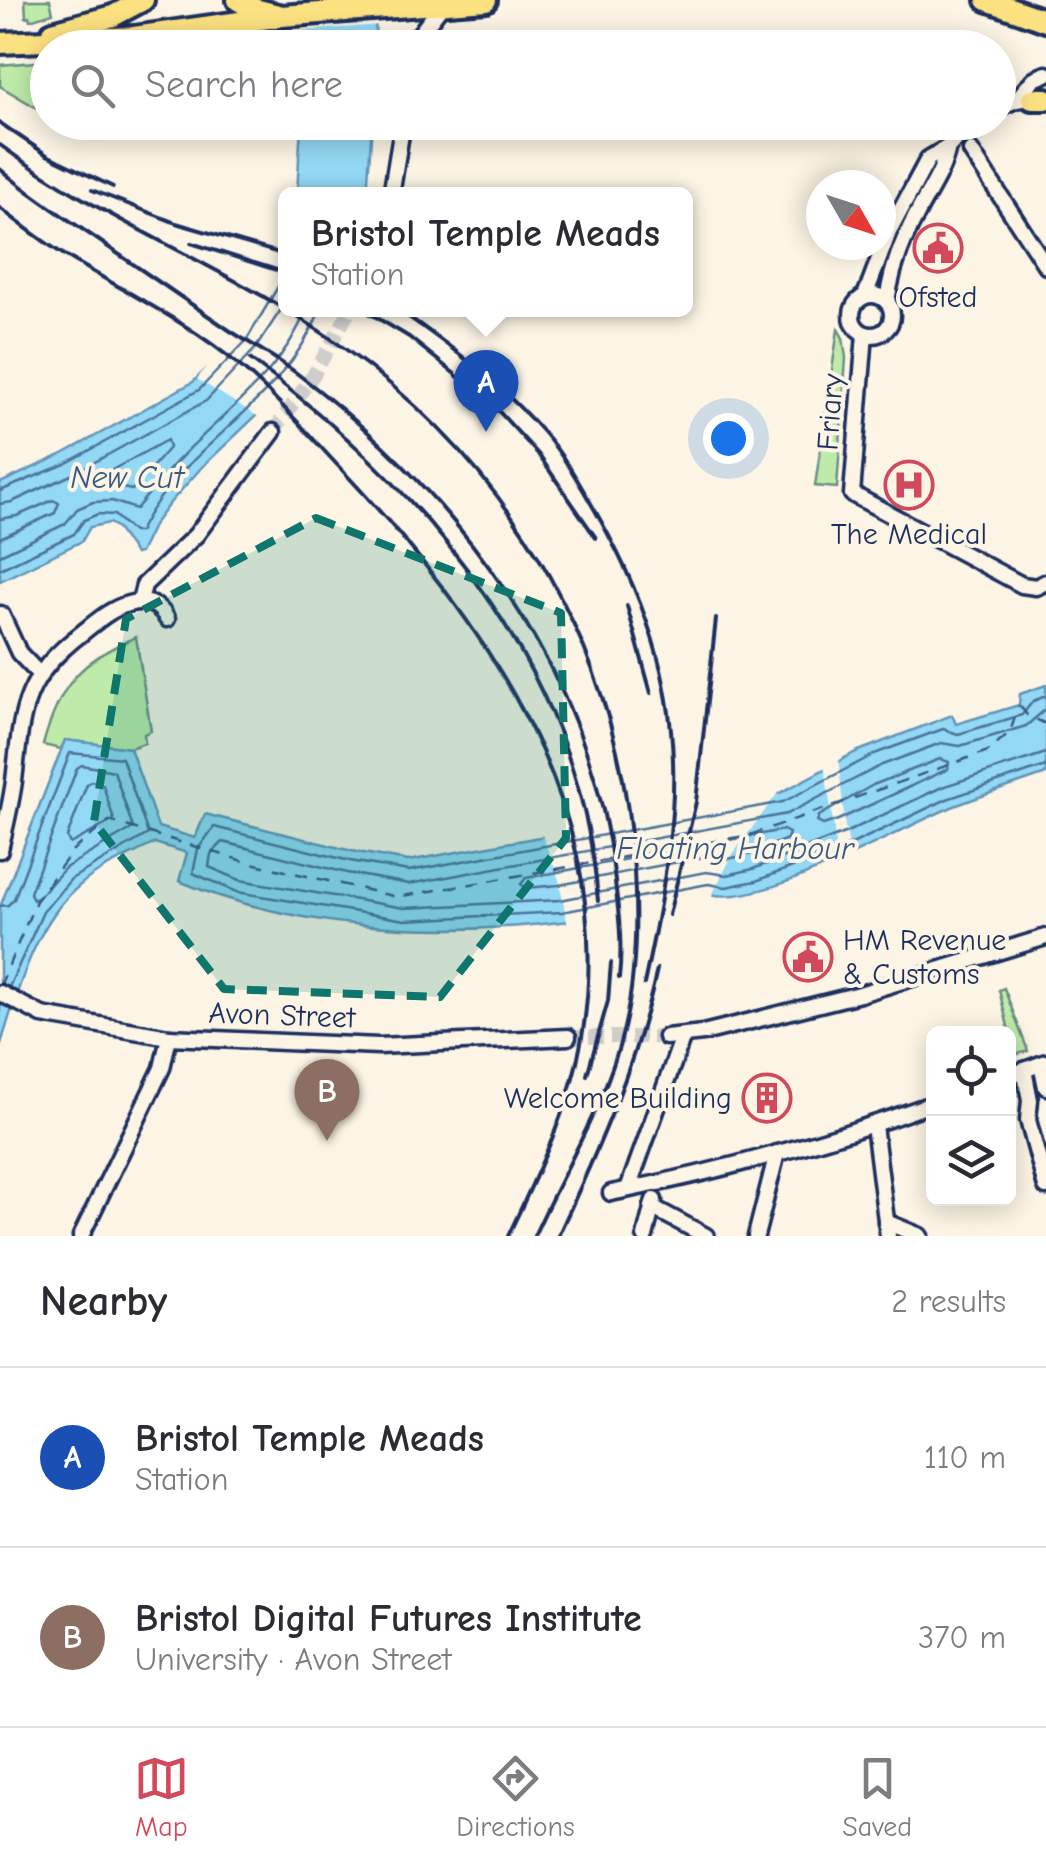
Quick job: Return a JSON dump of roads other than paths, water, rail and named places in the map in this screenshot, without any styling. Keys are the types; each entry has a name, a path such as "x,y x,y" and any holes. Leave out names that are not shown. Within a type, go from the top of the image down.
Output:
{"highway":[{"path":"60,30 113,16 143,0"},
{"path":"218,0 241,9 246,4 284,15"},
{"path":"182,30 393,3 442,5 486,0"},
{"path":"987,0 1045,22"}],"street":[{"path":"423,30 442,5"},
{"path":"1035,98 1034,79 1046,74"},
{"path":"392,187 400,140"},
{"name":"Friary","path":"948,148 944,170 905,236 890,273 887,302 892,315 886,329 865,334 852,317 856,304 865,296 906,196 928,159 956,140"},
{"path":"971,151 1046,266"},
{"path":"865,296 879,296 887,302"},
{"name":"Friary","path":"865,334 852,494 1022,585 1046,582"},
{"path":"140,602 144,585 196,535 272,432"},
{"path":"0,850 23,707 40,675 64,647 108,613 140,602 158,607 167,618"},
{"path":"2,614 18,653 40,675"},
{"path":"666,1037 860,994 1046,937"},
{"name":"Avon Street","path":"0,993 65,1021 169,1038 379,1046 568,1037"},
{"path":"628,1190 683,1036"},
{"path":"81,1236 162,1068 169,1038"},
{"path":"1046,1087 1043,1064 1016,1073 1030,1100 1028,1120 1046,1186"},
{"path":"611,1193 778,1154 926,1107"},
{"path":"874,1125 887,1229 920,1236"},
{"path":"756,1236 778,1154"},
{"path":"645,1236 658,1185"},
{"path":"652,1207 706,1236"}],"water":[{"path":"376,0 375,30 304,30 306,8"},
{"path":"300,140 371,140 367,187 297,187"},
{"name":"New Cut","path":"278,315 285,317 276,397 169,504 140,553 135,554 109,523 90,527 82,541 0,581 0,483 61,455 193,382 225,350"},
{"name":"Floating Harbour","path":"1046,685 1046,774 952,807 796,878 734,895 710,894 598,917 513,927 367,926 270,910 179,881 187,853 155,843 96,873 63,902 29,961 0,1047 0,907 65,740 130,748 158,827 195,838 205,814 408,861 780,793 856,752 952,715 956,724 1019,705 1020,694"}],"tunnel":[{"path":"273,432 314,374 346,317"},
{"path":"568,1037 666,1037"}],"railway":[{"path":"0,123 47,155 113,187"},
{"path":"0,145 84,199 278,305"},
{"path":"0,169 48,206 299,375 412,475 462,532 507,593 546,658 577,727 600,799 614,873 619,978"},
{"path":"92,190 176,223 278,253"},
{"path":"0,208 59,252 199,335 267,390 394,528 444,590 490,655 529,724 560,796 580,871 589,949 583,1031 571,1085 553,1136 508,1236"},
{"path":"191,243 278,270"},
{"path":"298,317 406,397 461,452 509,512 549,576 583,645 608,717 625,792 634,871 631,989 607,1082 534,1236"},
{"path":"376,317 409,337 492,404 538,454 596,538"},
{"path":"408,317 493,382 551,442 579,482 616,550 647,621 666,694 673,771 668,855 644,984"},
{"path":"250,359 377,467 434,528 484,593 527,663 561,738 585,817 598,901"},
{"path":"627,606 651,693"},
{"path":"669,915 696,802 716,619"},
{"path":"587,1075 608,1001 611,963"},
{"path":"558,1236 627,1072 657,969"}],"place":[{"name":"Ofsted","path":"938,248"},
{"name":"Bristol Temple Meads","path":"486,432"},
{"name":"The Medical","path":"909,485"},
{"name":"HM Revenue & Customs","path":"808,957"},
{"name":"Welcome Building","path":"767,1098"},
{"name":"Bristol Digital Futures Institute","path":"327,1141"}]}
